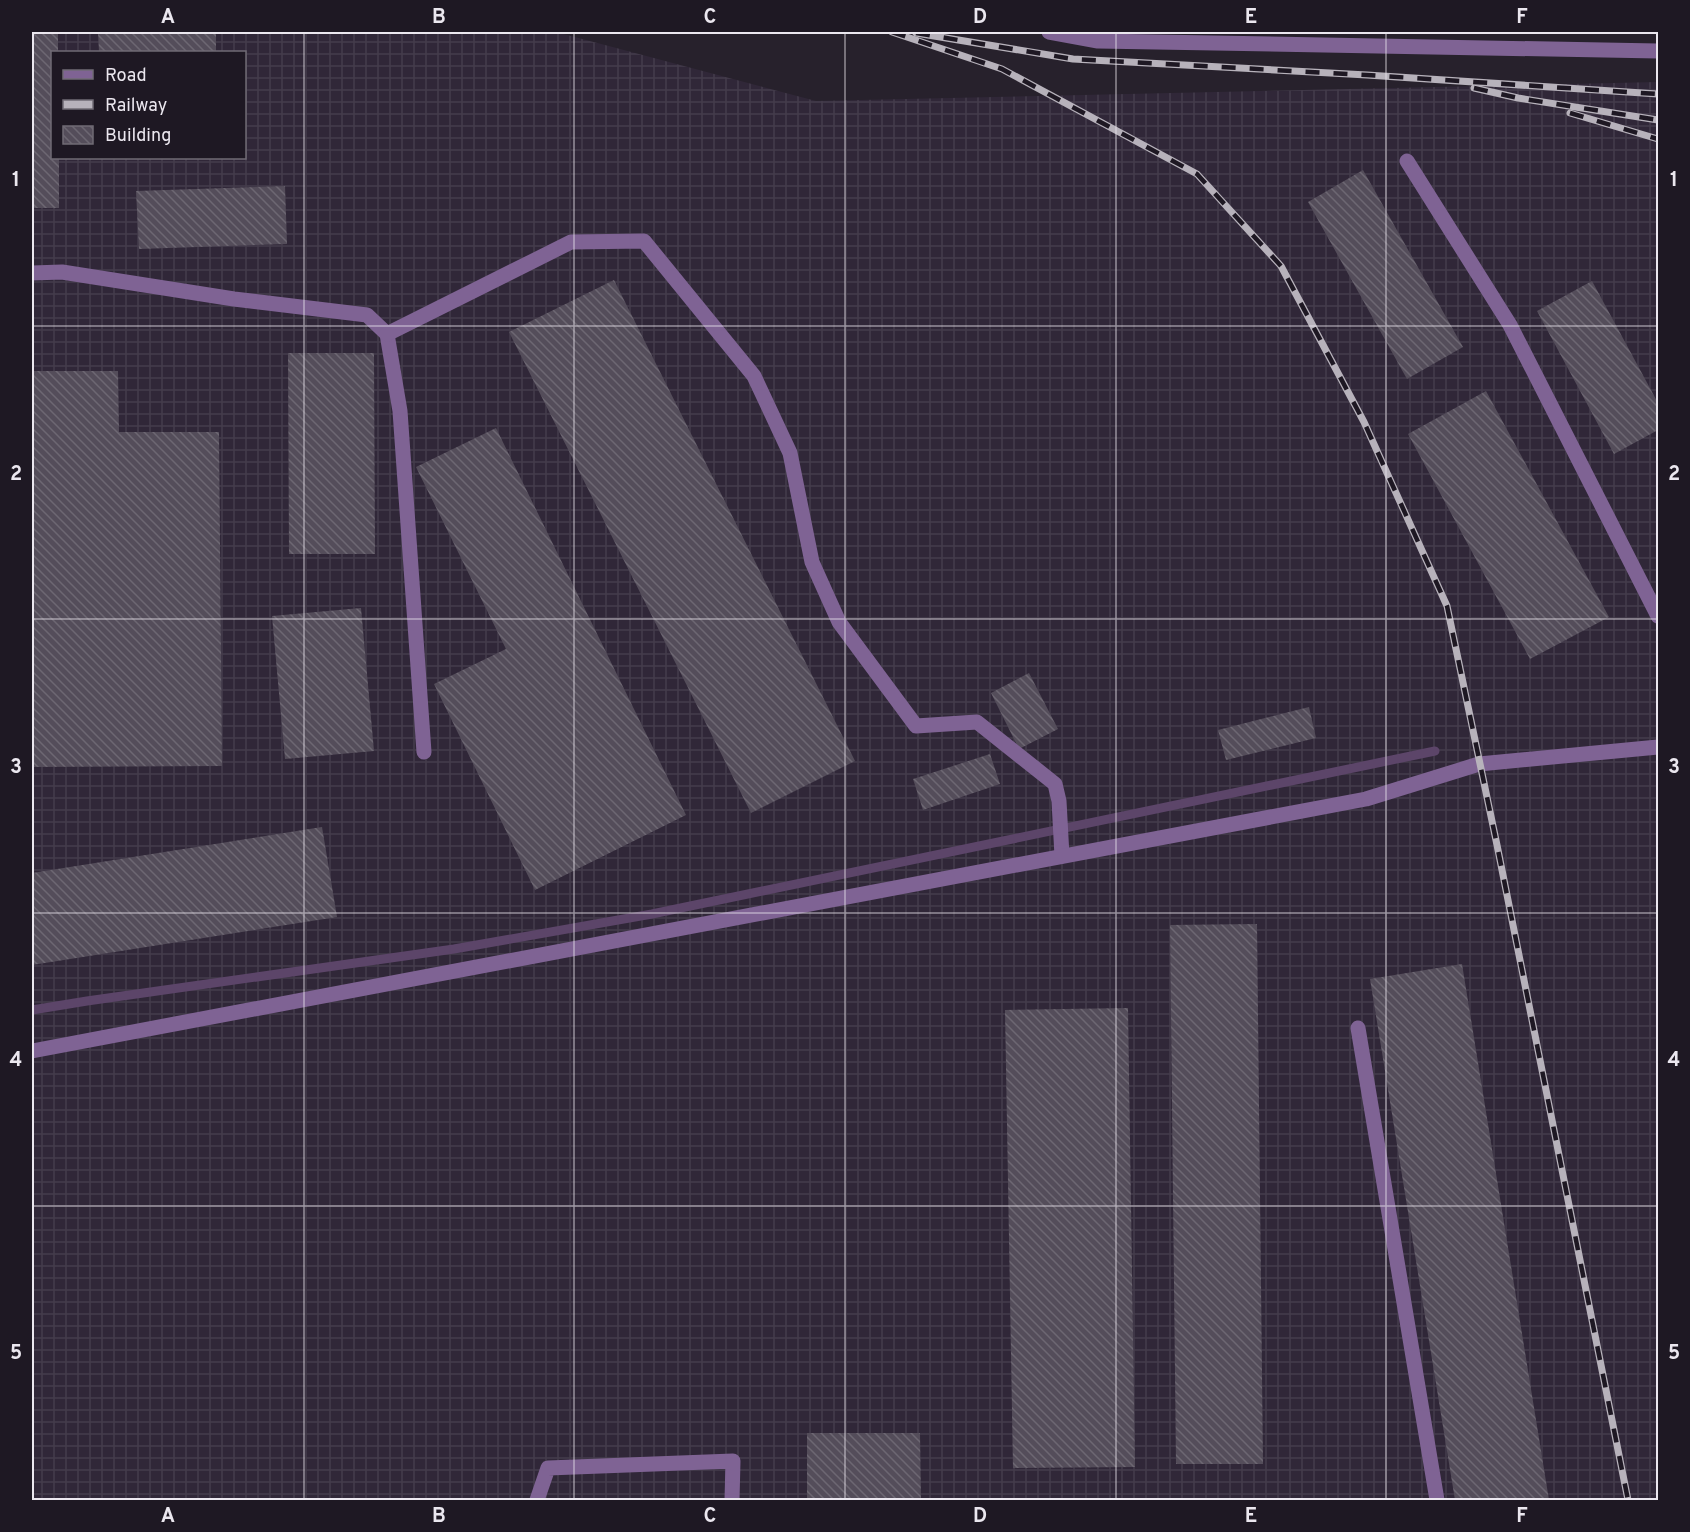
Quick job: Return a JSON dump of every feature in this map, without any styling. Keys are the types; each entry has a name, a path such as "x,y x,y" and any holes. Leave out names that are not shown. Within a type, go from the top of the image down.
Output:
{"street":[{"path":"1049,32 1097,36 1659,51"},
{"path":"1407,161 1509,325 1659,615"},
{"path":"387,334 571,242 644,241 754,376 790,453 812,562 839,622 916,726 977,722 1055,784 1059,801 1061,848"},
{"path":"32,273 62,272 234,299 368,315 387,334 400,411 424,752"},
{"path":"32,1051 1061,848 1366,799 1479,764 1659,747"},
{"path":"1358,1028 1437,1500"},
{"path":"537,1500 548,1468 734,1461 732,1500"}],"shaded area":[{"path":"32,32 556,32 816,101 1658,82 1658,1500 32,1500"}],"building":[{"path":"32,32 58,32 58,51 51,51 51,159 59,159 59,208 32,208"},
{"path":"98,32 216,32 216,51 99,51"},
{"path":"1363,170 1463,347 1407,379 1308,202"},
{"path":"285,186 287,244 139,249 136,191"},
{"path":"614,280 855,761 751,813 509,332"},
{"path":"1592,281 1658,403 1658,430 1614,454 1537,311"},
{"path":"288,353 374,353 375,554 289,554"},
{"path":"32,371 118,371 119,432 219,432 222,766 32,767"},
{"path":"1486,391 1609,617 1530,659 1408,434"},
{"path":"496,428 686,815 535,890 434,684 506,649 416,467"},
{"path":"361,608 374,751 285,759 272,616"},
{"path":"1029,673 1058,729 1019,749 991,693"},
{"path":"1309,707 1316,738 1226,760 1218,730"},
{"path":"990,754 1000,784 923,810 913,779"},
{"path":"322,827 337,917 32,965 32,873"},
{"path":"1257,924 1263,1464 1176,1464 1170,925"},
{"path":"1462,964 1549,1500 1455,1500 1370,979"},
{"path":"1128,1008 1135,1467 1013,1468 1005,1010"},
{"path":"807,1433 920,1433 921,1500 807,1500"}],"waterway":[{"path":"32,1010 454,949 652,914 1435,751"}],"railway":[{"path":"892,32 1002,69 1197,174 1281,266 1364,422 1447,606 1628,1500"},
{"path":"916,33 1073,59 1658,94"},
{"path":"1474,88 1518,98 1658,120"},
{"path":"1570,113 1658,139"}]}
